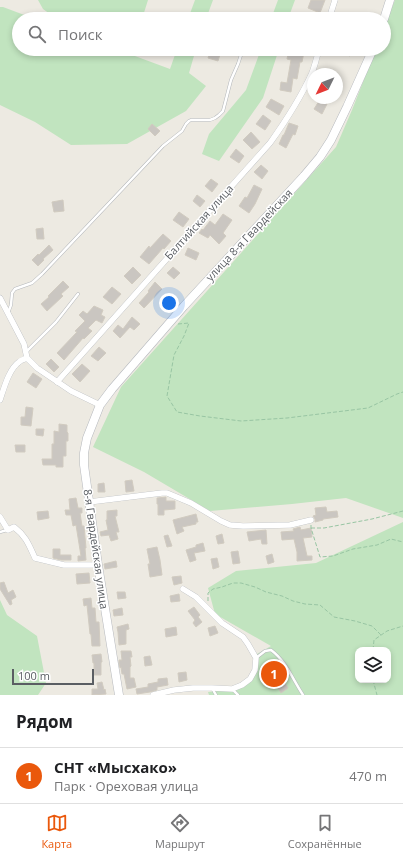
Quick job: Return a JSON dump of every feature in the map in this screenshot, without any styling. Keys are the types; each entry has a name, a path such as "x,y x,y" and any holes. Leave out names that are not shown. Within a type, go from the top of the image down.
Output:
{"street":[{"path":"331,12 334,0"},
{"path":"386,12 390,0"},
{"name":"Балтийская улица","path":"57,382 270,143 307,82 317,56"},
{"name":"улица 8-я Гвардейская","path":"100,405 112,389 184,306 320,157 331,140 370,56"},
{"path":"0,298 24,344 32,363 57,382 78,395 100,405"},
{"path":"0,400 13,368 27,354"},
{"name":"8-я Гвардейская улица","path":"100,405 87,438 84,453 84,465 98,565 119,695"},
{"path":"89,502 167,493 191,503 221,522 230,525 290,525 311,520"},
{"path":"0,517 8,530 14,527 24,536 28,541 35,558 64,565 98,565"},
{"path":"153,695 174,690 193,688 232,689 242,685 250,679 255,670 256,658 243,637 222,623 196,597 183,590"}],"lane":[{"path":"8,313 11,305 12,292 15,289 32,283 42,274 163,146 182,131 186,124 192,120 210,120 215,118 223,111 230,80 241,56"},
{"path":"27,354 56,322 78,294"},
{"path":"0,532 8,530"},
{"path":"256,658 265,651 271,650 278,655 304,695"},
{"path":"212,688 216,695"},
{"path":"232,689 238,695"}],"path":[{"path":"167,326 188,323 184,336 174,355 167,396 177,412 241,421 287,418 368,408 403,392"},
{"path":"403,511 324,528 311,528 320,557 333,556 377,545 391,539 403,542"},
{"path":"208,610 208,593 213,589 233,583 241,583 293,601 304,604 320,605 334,617 372,626 381,635"},
{"path":"373,647 374,640 381,635 387,631 403,626"},
{"path":"374,683 377,695"}],"green space":[{"path":"38,0 148,0 144,12 47,12 43,9"},
{"path":"195,0 213,0 209,12 191,12"},
{"path":"278,0 295,0 291,12 274,12"},
{"path":"395,0 403,0 403,518 346,498 210,511 144,472 93,447 121,387 336,147 373,56 391,56 390,12"},
{"path":"0,7 16,12 12,12 12,56 135,56 170,69 175,56 194,56 189,73 206,86 186,111 127,144 71,145 35,122 0,105"},
{"path":"258,56 277,56 263,98 219,161 202,154 209,134 246,90"},
{"path":"403,522 403,695 209,695 208,692 236,689 257,668 257,654 271,646 215,614 208,588 236,571 316,563"},
{"path":"0,600 7,615 37,636 46,683 38,695 0,695"}],"building":[{"path":"311,0 325,0 320,12 308,8"},
{"path":"209,56 220,56 218,61 208,58"},
{"path":"288,56 303,56 302,62 300,62 297,79 293,78 291,92 280,90 281,82 287,83 291,60 287,59"},
{"path":"271,99 284,106 279,115 266,107"},
{"path":"317,104 327,104 322,114 314,109"},
{"path":"263,115 271,121 265,130 256,124"},
{"path":"289,123 298,126 295,135 293,134 286,148 279,144"},
{"path":"152,124 160,131 155,136 148,129"},
{"path":"251,132 260,142 252,149 243,140"},
{"path":"236,149 244,156 239,163 230,157"},
{"path":"261,165 268,171 262,179 254,172"},
{"path":"211,179 218,184 212,192 205,186"},
{"path":"254,185 262,189 249,213 239,206 245,197 247,198"},
{"path":"197,195 205,201 200,207 193,201"},
{"path":"63,200 64,211 54,212 52,202"},
{"path":"179,212 189,219 183,227 173,220"},
{"path":"223,214 232,220 223,233 226,236 219,244 210,235 208,238 199,233 210,221 215,225"},
{"path":"43,228 44,239 37,239 36,229"},
{"path":"163,234 171,241 149,264 140,257 149,246 150,248"},
{"path":"49,245 53,250 38,266 32,260"},
{"path":"188,248 199,253 196,260 185,255"},
{"path":"133,267 141,275 132,284 124,276"},
{"path":"173,267 180,273 174,279 167,273"},
{"path":"63,281 69,287 61,294 63,296 47,311 41,304"},
{"path":"155,282 162,289 144,308 139,303 149,292 148,291"},
{"path":"112,287 121,294 112,304 103,297"},
{"path":"94,306 103,310 101,315 105,317 102,323 96,320 88,328 92,331 84,339 83,338 64,360 57,353 77,332 75,331 85,321 79,315 83,311 87,314"},
{"path":"132,317 140,324 134,330 130,327 120,338 113,331 118,325 123,329"},
{"path":"99,347 106,353 98,361 91,356"},
{"path":"51,359 59,367 54,372 46,364"},
{"path":"82,364 90,371 80,382 72,374"},
{"path":"33,373 42,379 36,388 27,382"},
{"path":"26,407 33,408 31,426 21,425 21,417 25,417"},
{"path":"59,424 67,425 68,433 68,441 66,441 66,456 63,456 63,467 56,467 56,465 43,465 42,459 52,459 54,431 59,432"},
{"path":"36,429 44,429 43,436 36,435"},
{"path":"15,445 25,445 25,452 16,452"},
{"path":"132,480 134,491 126,492 125,481"},
{"path":"104,483 105,492 98,492 98,484"},
{"path":"166,497 166,501 175,501 175,509 164,510 164,515 158,515 157,498"},
{"path":"76,498 78,508 82,508 82,513 80,513 82,526 84,526 86,548 86,560 78,561 78,556 81,556 76,525 73,526 71,515 66,515 65,510 70,510 69,499"},
{"path":"326,507 327,512 337,511 338,517 323,519 315,522 313,516 316,515 315,508"},
{"path":"117,510 117,516 115,516 119,532 116,532 118,539 111,541 109,535 101,536 100,532 108,530 106,520 107,511"},
{"path":"48,511 49,518 38,520 37,512"},
{"path":"196,514 198,522 196,522 196,524 182,527 184,531 177,534 173,520"},
{"path":"300,527 301,530 311,528 312,537 303,538 307,556 312,556 312,560 297,561 297,552 294,539 282,540 281,532 294,531 293,529"},
{"path":"266,530 267,544 262,544 261,539 249,541 247,532"},
{"path":"222,534 224,543 218,544 216,536"},
{"path":"168,535 172,546 167,547 164,536"},
{"path":"203,543 205,551 194,553 196,560 190,562 186,550"},
{"path":"157,547 162,575 150,577 148,564 150,564 147,549"},
{"path":"53,549 60,549 60,555 71,555 71,560 53,558"},
{"path":"238,551 240,563 233,564 231,552"},
{"path":"272,554 274,562 268,564 266,556"},
{"path":"217,558 219,567 213,569 211,559"},
{"path":"116,561 117,567 105,569 104,564"},
{"path":"89,573 90,583 77,584 76,574"},
{"path":"181,576 182,583 174,585 172,577"},
{"path":"4,582 8,593 13,590 16,597 11,600 12,604 10,605 0,589 0,583"},
{"path":"117,592 125,592 126,598 118,599"},
{"path":"179,594 180,601 171,602 170,596"},
{"path":"91,598 92,608 95,608 96,622 99,622 100,646 92,646 87,605 84,606 83,599"},
{"path":"194,607 200,615 198,617 202,622 196,627 193,623 195,620 188,611"},
{"path":"122,608 123,615 114,616 113,610"},
{"path":"128,624 129,629 126,630 126,644 119,645 117,627"},
{"path":"215,626 218,633 210,636 208,628"},
{"path":"176,627 177,635 166,637 165,629"},
{"path":"121,651 131,651 132,657 130,657 130,678 134,678 136,687 127,689 124,674 122,674 119,663 119,660 122,660"},
{"path":"101,654 101,675 94,675 92,655"},
{"path":"150,656 152,665 145,666 144,657"},
{"path":"280,670 284,677 282,678 288,688 281,693 277,686 279,685 272,675"},
{"path":"186,672 187,680 179,682 178,673"},
{"path":"167,678 168,685 157,687 157,690 137,694 136,689 148,687 148,684 158,682 158,679"},
{"path":"102,682 106,694 92,695 92,689 98,689 97,683"}],"place":[{"name":"СНТ «Мысхако»","path":"274,674"}]}
